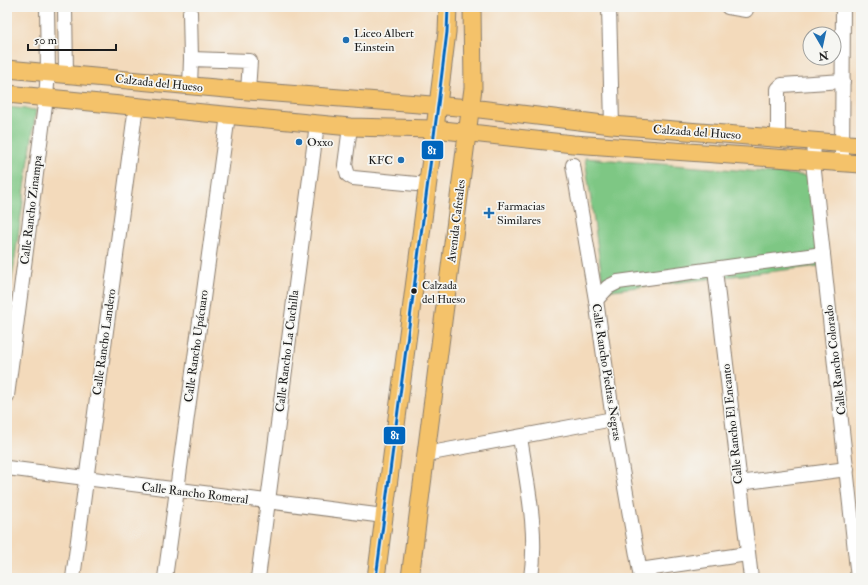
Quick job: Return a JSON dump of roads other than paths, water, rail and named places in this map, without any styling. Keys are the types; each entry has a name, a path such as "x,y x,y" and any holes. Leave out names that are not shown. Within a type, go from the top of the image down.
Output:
{"main road":[{"path":"376,578 438,105 448,7"},
{"name":"Avenida Cafetales","path":"410,578 471,108 473,88 472,7"},
{"name":"Calzada del Hueso","path":"7,68 190,86 471,108 612,125 861,145"},
{"name":"Calzada del Hueso","path":"7,94 350,127 434,129 573,144 813,162 861,164"}],"street":[{"name":"Calle Rancho Zinampa","path":"7,396 46,97 48,72 47,7"},
{"path":"65,7 66,74"},
{"path":"609,7 612,125"},
{"path":"728,7 746,10"},
{"path":"842,163 844,81 843,7"},
{"path":"190,12 190,86"},
{"path":"191,59 250,61 248,91"},
{"path":"778,138 778,89 782,85 844,81"},
{"name":"Calle Rancho Landero","path":"73,578 136,106"},
{"name":"Calle Rancho Upácuaro","path":"165,578 228,115"},
{"name":"Calle Rancho La Cuchilla","path":"258,578 317,124"},
{"path":"350,127 345,166 348,175 353,178 427,185"},
{"name":"Calle Rancho Colorado","path":"814,142 813,162 847,469 858,535 858,578"},
{"name":"Calle Rancho Piedras Negras","path":"573,165 596,300 613,419 641,574"},
{"path":"596,300 608,287 618,282 715,270 823,254"},
{"name":"Calle Rancho El Encanto","path":"715,270 751,578"},
{"path":"426,454 613,419"},
{"path":"520,437 534,530 534,557 531,578"},
{"name":"Calle Rancho Romeral","path":"7,468 176,491 384,516"},
{"path":"739,483 847,469"},
{"path":"641,574 747,554"},
{"path":"534,557 538,578"}],"place":[{"name":"Liceo Albert Einstein","path":"346,40"},
{"name":"Oxxo","path":"299,142"},
{"name":"KFC","path":"401,160"},
{"name":"Farmacias Similares","path":"489,213"},
{"name":"Calzada del Hueso","path":"414,291"}]}
